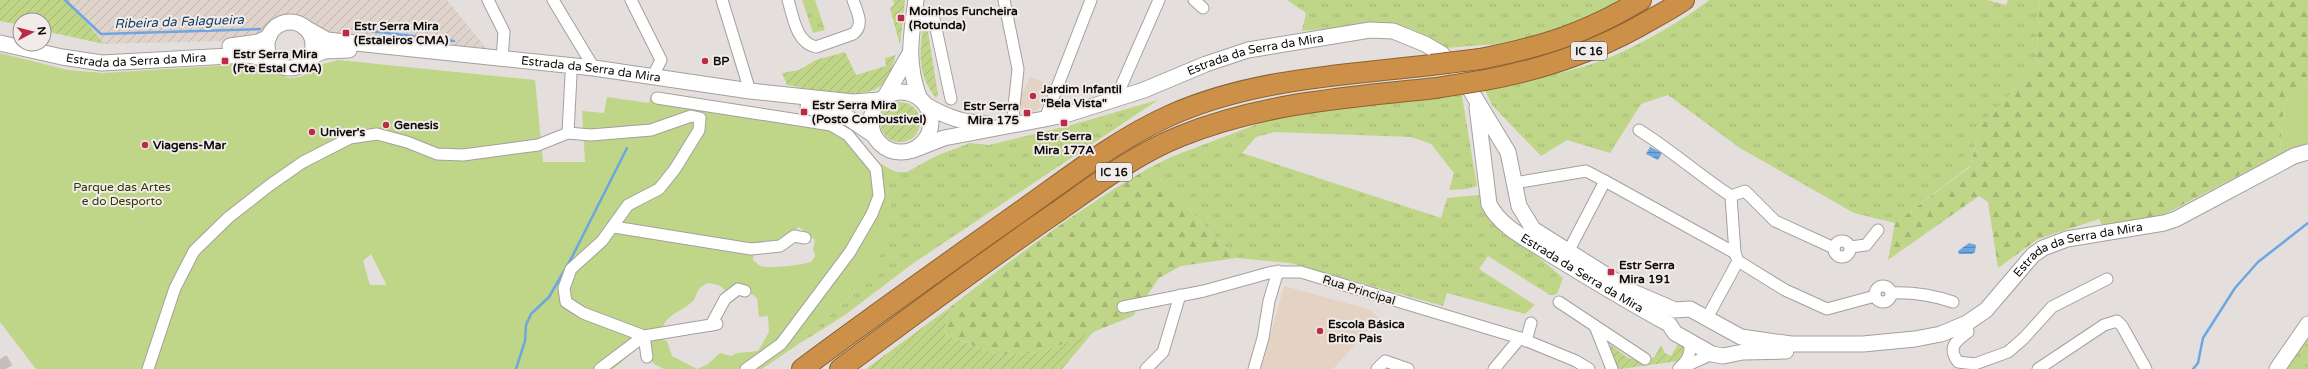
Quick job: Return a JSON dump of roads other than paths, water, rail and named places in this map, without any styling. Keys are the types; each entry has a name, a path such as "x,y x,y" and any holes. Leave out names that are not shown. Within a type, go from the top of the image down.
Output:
{"highway":[{"name":"IC 16","path":"802,369 913,287 1111,148 1172,115 1238,92 1314,78 1480,59 1516,52 1573,36 1617,15 1641,0"},
{"name":"IC 16","path":"840,369 1015,241 1114,171 1180,136 1244,115 1318,100 1436,88 1523,73 1579,56 1626,34 1684,0"}],"street":[{"path":"488,0 504,32 502,59"},
{"path":"553,0 594,68"},
{"path":"631,0 661,60 653,76"},
{"path":"722,0 750,91"},
{"path":"788,0 800,37 805,42 816,47 853,34 858,30 860,21 854,0"},
{"path":"913,150 922,144 928,135 931,125 930,114 913,81 909,55 916,0"},
{"path":"1004,0 1018,69 1012,126"},
{"path":"1044,121 1091,0"},
{"path":"1116,98 1159,0"},
{"path":"1194,0 1203,8"},
{"path":"913,19 934,19 951,99"},
{"path":"296,23 304,28 311,38 312,44 310,57 305,62 292,68 278,65 272,60 267,49 269,36 273,30 284,24 296,23"},
{"name":"Estrada da Serra da Mira","path":"304,28 327,40 594,68 750,91 854,102 883,97"},
{"name":"Estrada da Serra da Mira","path":"1012,126 1044,121 1116,98 1171,80 1206,64 1248,50 1370,30 1393,31 1425,44 1442,54 1463,78 1508,152 1519,206 1533,229 1633,292 1675,310 1690,309 1733,334 1754,339 1791,344 1856,344"},
{"path":"0,33 12,36"},
{"name":"Estrada da Serra da Mira","path":"52,45 84,51 110,53 247,44 269,36"},
{"name":"Estrada da Serra da Mira","path":"0,43 62,57 102,63 248,55 272,60"},
{"name":"Estrada da Serra da Mira","path":"310,57 324,51 350,50 600,78 831,110 850,118 872,134"},
{"path":"909,55 883,97 874,107 870,116 872,134 885,148 904,152 944,138 1012,126"},
{"path":"568,133 571,75"},
{"path":"883,97 903,91 923,101 941,114 963,122 1012,126"},
{"path":"657,98 831,125 848,135 876,169 879,196 872,214 850,252 781,344 746,369"},
{"name":"Estrada da Serra da Mira","path":"1477,102 1489,204 1498,218 1527,239 1582,274 1669,324 1676,333 1712,354 1722,356 1730,353 1807,350 1931,336 1967,323 1986,310 2033,255 2043,248 2067,239 2164,223 2176,219 2294,156 2308,152"},
{"path":"148,369 175,288 194,251 229,217 303,162 350,138 377,134 407,142 437,154 463,155 538,145 568,133 592,135 651,130 692,116 700,118 699,130 675,169 659,189 628,205 614,227 571,270 564,288 566,302 583,313 644,336"},
{"path":"1639,130 1670,150 1689,167 1731,196"},
{"path":"1483,156 1494,148 1502,147 1508,152"},
{"path":"1514,183 1586,171 1736,257 1785,290 1827,308 1875,296 1877,288 1881,286 1889,288 1892,293 1914,292 1933,295 1953,302"},
{"path":"1568,252 1605,181"},
{"path":"1731,196 1745,191 1774,221 1834,248 1837,243 1842,241 1847,243 1850,247 1866,245 1878,230"},
{"path":"1707,318 1736,257 1731,196"},
{"path":"1498,218 1508,219 1515,215 1519,206"},
{"path":"614,227 751,249 780,246 794,236 805,238"},
{"path":"1254,369 1263,338 1270,295 1278,271"},
{"name":"Rua Principal","path":"1123,307 1204,290 1278,271 1301,272 1523,340 1576,361 1589,369"},
{"path":"1967,323 1968,332 1956,341 1952,348 1952,355 1958,362 1975,364 2008,352 2052,307 2107,279"},
{"path":"600,369 644,336 714,325 725,299 738,289 745,292"},
{"path":"1146,369 1163,352 1180,295"},
{"path":"1559,302 1645,359"},
{"path":"1669,324 1670,317 1675,310"},
{"path":"2038,369 2104,325 2117,321 2122,326 2146,369"},
{"path":"1494,369 1523,340 1531,323"},
{"path":"2277,369 2308,324"},
{"path":"1595,326 1612,369"},
{"path":"1730,353 1734,347 1735,340 1733,334"},
{"path":"644,336 647,356"},
{"path":"1678,369 1689,355 1691,347 1689,341"},
{"path":"1678,369 1712,354"},
{"path":"1377,369 1385,361 1408,369"}],"water":[{"path":"1650,147 1662,153 1658,160 1646,154"},
{"path":"1969,243 1976,245 1975,252 1972,254 1959,254 1958,251"}],"waterway":[{"name":"Ribeira da Falagueira","path":"65,0 101,34 260,29"},
{"name":"Ribeira da Falagueira","path":"354,29 454,41"},
{"path":"516,369 525,341 526,325 531,314 549,297 571,259 627,148"},
{"path":"2193,369 2198,363 2203,338 2235,288 2258,262 2308,223"}],"tunnel":[{"path":"0,359 6,369"}],"place":[{"name":"Moinhos Funcheira (Rotunda)","path":"901,18"},
{"name":"Estr Serra Mira (Estaleiros CMA)","path":"346,33"},
{"name":"Estr Serra Mira (Fte Estal CMA)","path":"225,61"},
{"name":"BP","path":"705,61"},
{"name":"Jardim Infantil \"Bela Vista\"","path":"1033,96"},
{"name":"Estr Serra Mira (Posto Combustivel)","path":"804,112"},
{"name":"Estr Serra Mira 175","path":"1027,113"},
{"name":"Estr Serra Mira 177A","path":"1064,123"},
{"name":"Genesis","path":"386,125"},
{"name":"Univer's","path":"312,132"},
{"name":"Viagens-Mar","path":"145,145"},
{"name":"Estr Serra Mira 191","path":"1611,272"},
{"name":"Escola Básica Brito Pais","path":"1320,331"}],"park label":[{"name":"Parque das Artes e do Desporto","path":"122,194"}]}
